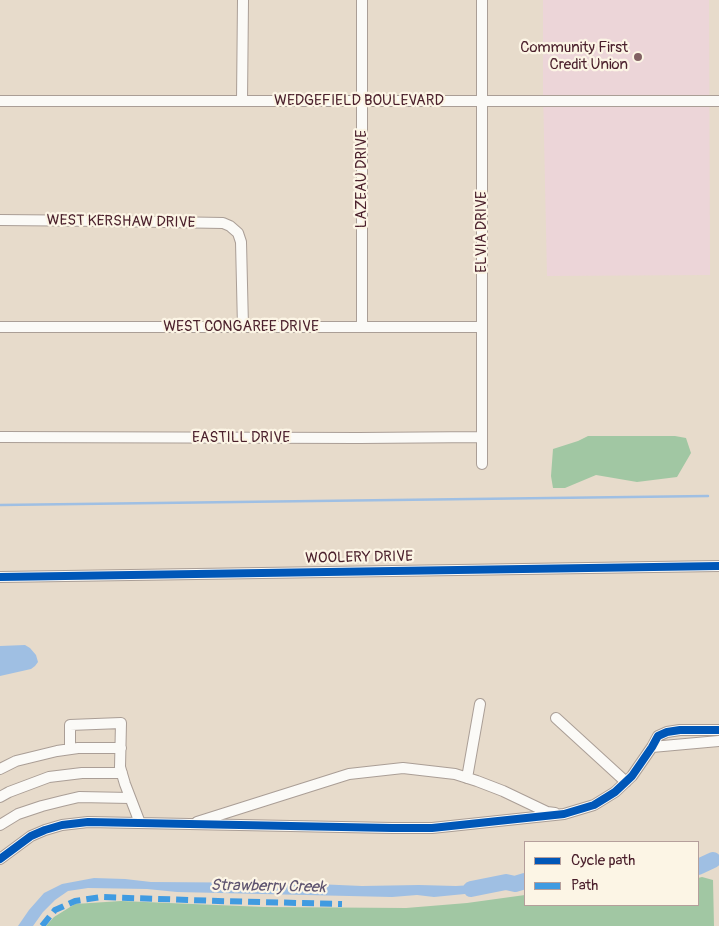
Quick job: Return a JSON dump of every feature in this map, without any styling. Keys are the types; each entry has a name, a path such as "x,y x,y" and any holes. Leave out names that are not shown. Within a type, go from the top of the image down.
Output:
{"street":[{"path":"242,0 242,101"},
{"name":"LAZEAU DRIVE","path":"362,0 362,327"},
{"name":"ELVIA DRIVE","path":"482,0 482,464"},
{"name":"WEDGEFIELD BOULEVARD","path":"0,101 719,101"},
{"name":"WEST KERSHAW DRIVE","path":"0,220 223,223 230,226 238,233 241,242 243,327"},
{"name":"WEST CONGAREE DRIVE","path":"0,327 482,327"},
{"name":"EASTILL DRIVE","path":"0,437 482,437"},
{"name":"WOOLERY DRIVE","path":"0,577 719,566"},
{"path":"467,778 480,704"},
{"path":"556,718 626,782"},
{"path":"70,749 70,725 121,723 120,767 140,823"},
{"path":"0,859 31,836 45,830 88,822 432,828 559,814 594,805 615,792 632,776 658,736 680,730 719,730"},
{"path":"652,747 719,740"},
{"path":"0,769 16,761 57,751 121,748"},
{"path":"189,824 349,774 403,768 455,774 503,791 548,812 559,814"},
{"path":"0,797 49,777 82,773 122,773"},
{"path":"0,825 18,814 62,800 130,798"}],"shaded area":[{"path":"543,0 709,0 710,275 547,276"}],"green space":[{"path":"588,436 675,436 686,438 691,453 677,477 637,482 596,475 565,488 553,488 551,476 553,449"},
{"path":"699,878 713,880 714,926 46,926 54,917 75,904 121,901 264,907 406,908 467,903 524,895 524,906 699,906"}],"water":[{"path":"25,645 36,655 38,662 35,666 31,669 0,676 0,646"},
{"path":"94,878 151,882 293,883 362,886 492,885 485,890 475,893 434,897 417,895 392,897 177,892 147,889 88,888 68,891 43,912 33,926 18,926 44,893 62,884"}],"waterway":[{"path":"0,505 708,496"},
{"name":"Strawberry Creek","path":"699,867 713,860"},
{"name":"Strawberry Creek","path":"471,889 506,882 515,884 524,881"}],"marked path":[{"path":"42,926 55,910 75,901 101,897 342,904"}],"cycle path":[{"path":"0,577 719,566"},
{"path":"0,859 31,836 45,830 62,825 88,822 432,828 564,814 594,805 615,792 632,776 658,736 680,730 719,730"}],"place":[{"name":"Community First Credit Union","path":"638,57"}]}
